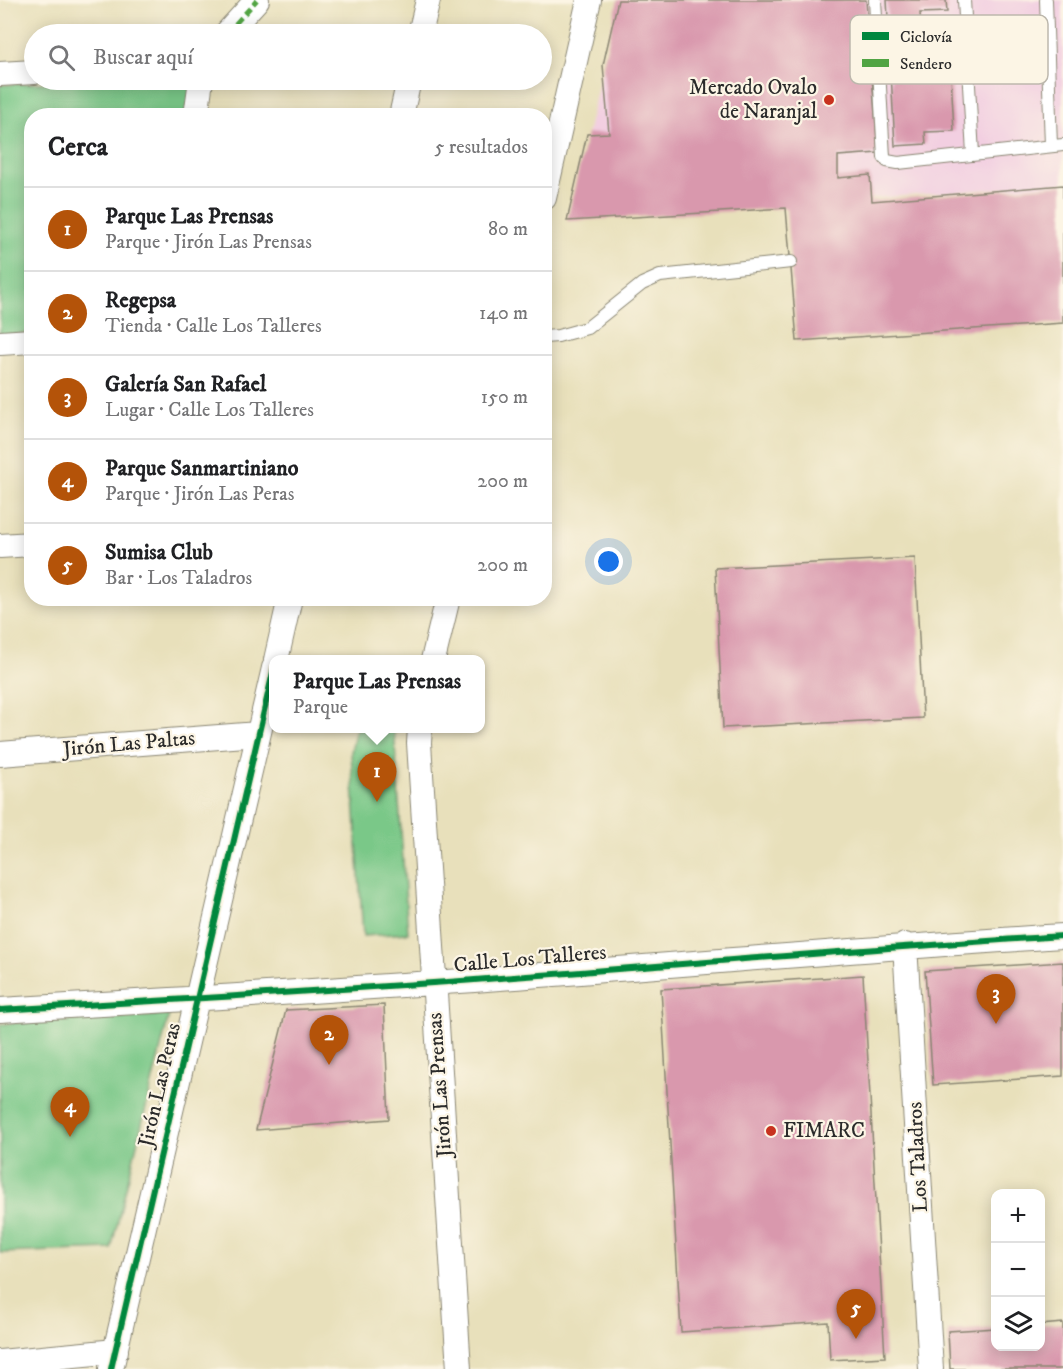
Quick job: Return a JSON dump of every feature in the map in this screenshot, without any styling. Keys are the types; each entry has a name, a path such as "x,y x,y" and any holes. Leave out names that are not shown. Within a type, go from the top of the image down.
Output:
{"street":[{"path":"235,24 257,0"},
{"path":"422,24 428,0"},
{"path":"552,163 589,0"},
{"path":"0,74 24,73"},
{"path":"197,108 200,90"},
{"path":"403,108 407,90"},
{"path":"0,343 24,342"},
{"path":"0,546 24,544"},
{"path":"277,655 288,606"},
{"path":"434,655 446,606"},
{"name":"Jirón Las Peras","path":"113,1360 269,686"},
{"name":"Jirón Las Prensas","path":"420,733 419,752 433,983 459,1369"},
{"name":"Jirón Las Paltas","path":"0,754 258,734"},
{"name":"Calle Los Talleres","path":"0,1010 433,983 905,945 1063,936"},
{"name":"Los Taladros","path":"905,945 931,1369"},
{"path":"0,1362 113,1360"}],"lane":[{"path":"875,0 876,15"},
{"path":"964,0 965,15"},
{"path":"1046,0 1047,15"},
{"path":"880,84 884,157 887,161 898,163 1057,146 1048,27"},
{"path":"969,84 974,154"},
{"path":"552,336 587,327 642,284 660,276 791,262"}],"shaded area":[{"name":"Mercado Ovalo de Naranjal","path":"618,0 1063,0 1063,184 567,221"}],"green space":[{"path":"24,84 24,90 192,90 189,108 24,108 24,333 0,335 0,85"},
{"path":"355,733 394,733 408,933 363,936 351,752"},
{"path":"169,1015 111,1249 0,1253 0,1024"}],"building":[{"path":"618,0 866,0 867,15 850,15 850,84 873,84 878,153 838,156 838,178 870,175 872,201 1063,185 1063,323 797,341 786,208 567,221 587,134 609,133 603,65"},
{"path":"887,0 946,0 947,12 888,15"},
{"path":"892,84 951,84 954,131 925,132 926,144 895,146"},
{"path":"915,558 923,718 723,728 715,568"},
{"path":"1063,962 1063,1076 933,1085 925,971"},
{"path":"863,975 885,1357 830,1360 828,1322 681,1332 661,989"},
{"path":"384,1005 389,1119 256,1130 286,1010"},
{"path":"1063,1323 1063,1369 950,1369 948,1331 991,1328 991,1351 1045,1351 1045,1325"}],"marked path":[{"path":"235,24 257,0"}],"cycle path":[{"path":"111,1369 269,690"},
{"path":"0,1010 433,983 1063,936"}],"place":[{"name":"Mercado Ovalo de Naranjal","path":"829,100"},
{"name":"Parque Las Prensas","path":"377,802"},
{"name":"Galería San Rafael","path":"996,1024"},
{"name":"Regepsa","path":"329,1065"},
{"name":"FIMARC","path":"771,1131"},
{"name":"Parque Sanmartiniano","path":"70,1137"},
{"name":"Sumisa Club","path":"856,1339"}]}
